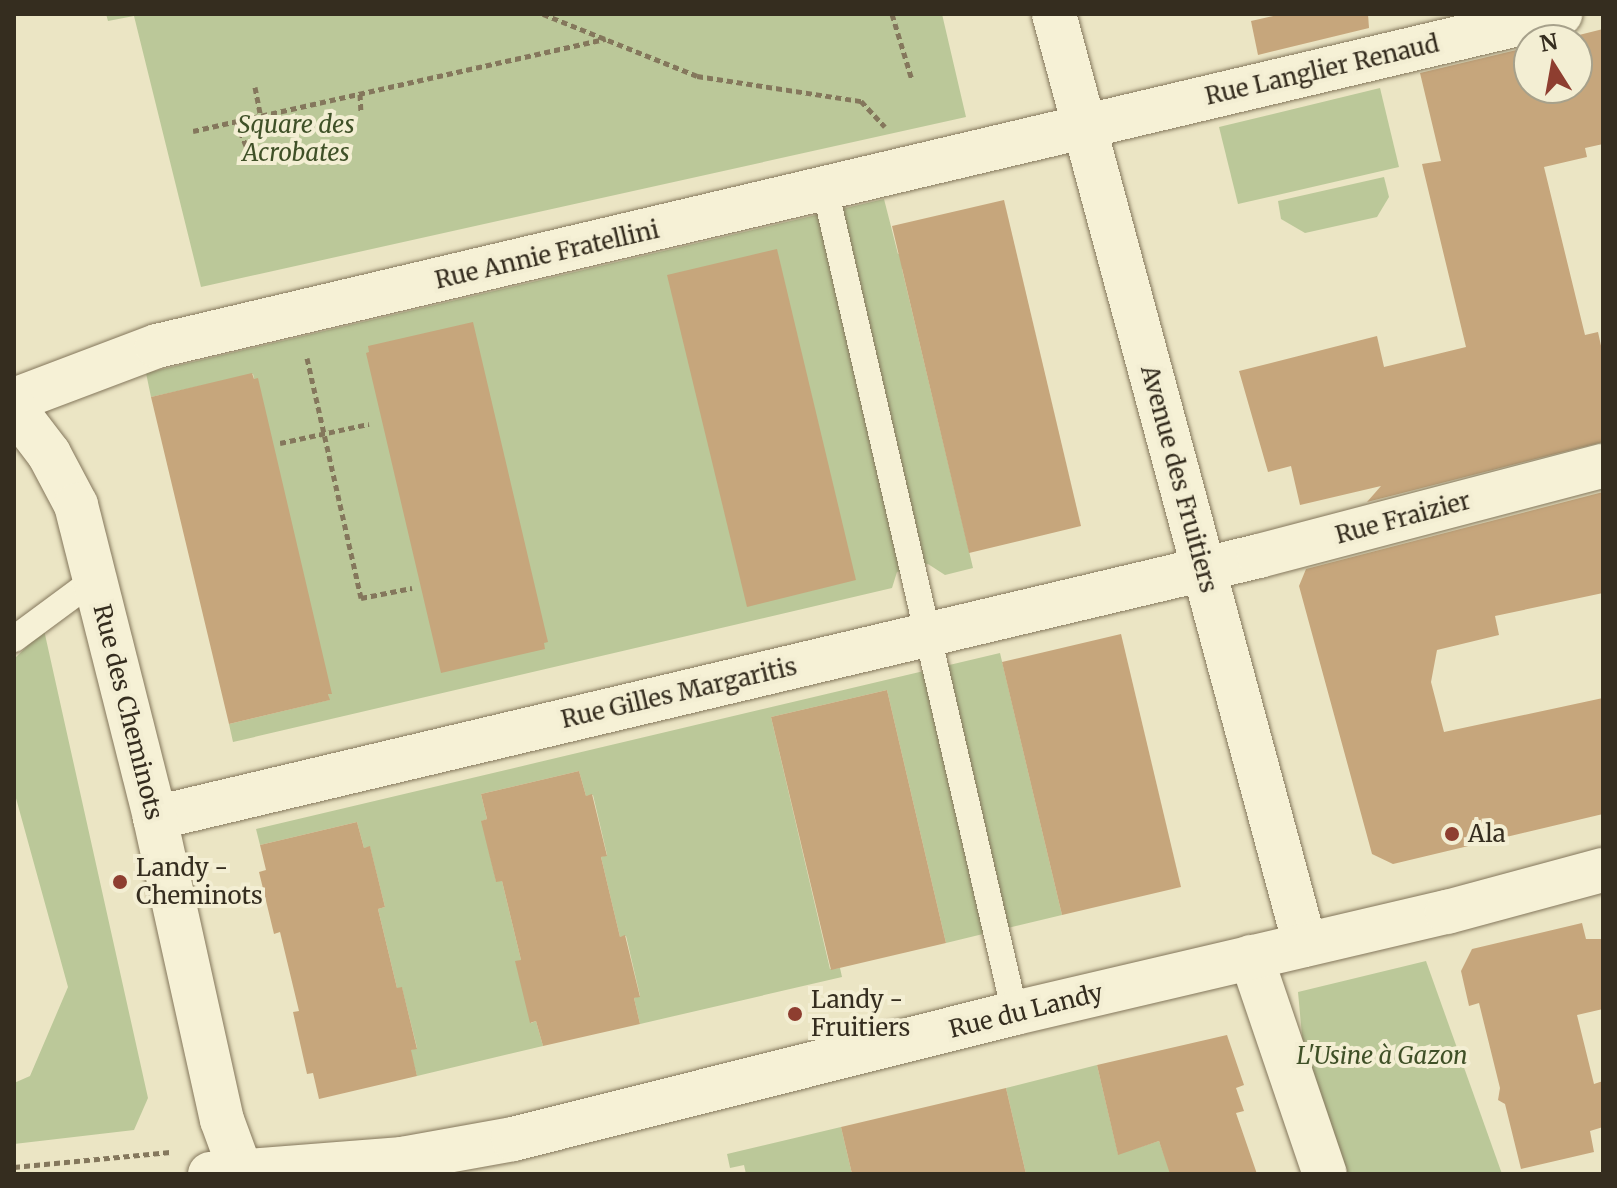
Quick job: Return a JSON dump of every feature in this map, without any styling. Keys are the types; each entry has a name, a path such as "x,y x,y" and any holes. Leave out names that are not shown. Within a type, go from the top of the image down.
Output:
{"street":[{"name":"Avenue des Fruitiers","path":"1054,14 1305,945"},
{"name":"Rue Langlier Renaud","path":"1085,127 1560,14"},
{"name":"Rue Annie Fratellini","path":"14,400 157,346 1085,127"},
{"name":"Rue des Cheminots","path":"14,408 49,454 76,505 155,818 231,1173"},
{"name":"Rue Fraizier","path":"1203,569 1603,466"},
{"name":"Rue Gilles Margaritis","path":"155,818 1203,569"},
{"name":"Rue du Landy","path":"231,1173 402,1159 513,1139 1603,870"},
{"path":"1251,957 1325,1174"}],"lane":[{"path":"825,189 1015,1013"},
{"path":"14,639 95,579"}],"path":[{"path":"543,14 697,76 861,101 893,134"},
{"path":"892,14 912,80"},
{"path":"193,131 606,39"},
{"path":"255,87 261,117"},
{"path":"360,94 361,111"},
{"path":"236,122 247,148"},
{"path":"297,314 361,598 412,588"},
{"path":"280,443 369,424"}],"green space":[{"name":"Square des Acrobates","path":"106,14 942,14 966,117 201,287 134,16 108,21"},
{"path":"1380,88 1399,167 1238,204 1219,127"},
{"path":"1384,177 1389,197 1377,217 1305,233 1281,219 1278,201"},
{"path":"884,199 898,254 908,252 902,269 973,568 945,575 928,564 897,572 892,588 233,742 229,724 329,700 328,694 331,693 253,374 151,397 146,373"},
{"path":"44,630 148,1098 134,1130 14,1144 14,1083 30,1076 68,987 14,791 14,659"},
{"path":"1000,653 1062,915 946,943 887,690 771,717 830,969 840,968 842,977 640,1024 634,998 640,996 626,936 620,937 601,857 607,855 593,795 586,796 579,771 481,794 487,819 482,821 496,881 502,881 521,960 531,1023 536,1021 543,1046 417,1076 410,1050 417,1048 402,988 397,988 378,909 385,907 370,847 364,848 357,822 260,845 256,829"},
{"name":"L'Usine à Gazon","path":"1426,961 1502,1174 1345,1174 1304,1057 1298,992"},
{"path":"1097,1065 1118,1154 1159,1141 1171,1174 1026,1174 1006,1088"},
{"path":"841,1127 852,1174 746,1174 744,1165 730,1168 727,1154"}],"building":[{"path":"1282,14 1368,14 1369,28 1258,55 1251,21"},
{"path":"1603,29 1603,144 1585,148 1587,157 1544,167 1585,335 1598,332 1603,355 1603,442 1367,502 1381,486 1300,505 1291,466 1268,472 1239,371 1377,336 1384,367 1466,347 1422,164 1441,161 1420,73 1513,51 1513,104 1593,104 1593,32"},
{"path":"1004,200 1081,526 969,553 892,226"},
{"path":"777,249 856,580 747,607 667,275"},
{"path":"473,322 548,642 544,643 545,649 441,673 366,353 369,352 368,346"},
{"path":"252,373 254,379 258,378 332,694 328,694 330,700 229,724 151,397"},
{"path":"1603,492 1603,593 1495,616 1499,635 1437,650 1431,682 1444,732 1603,698 1603,814 1393,864 1372,854 1299,586 1306,569"},
{"path":"1121,634 1181,887 1062,915 1002,662"},
{"path":"887,690 946,943 831,970 771,717"},
{"path":"579,771 586,796 592,794 607,856 601,857 620,937 625,935 640,997 634,998 640,1024 543,1046 536,1021 530,1023 515,961 521,960 502,881 496,882 481,821 487,819 481,794"},
{"path":"357,822 364,848 370,846 385,907 378,909 397,988 402,987 417,1049 411,1050 417,1076 319,1099 313,1073 307,1074 293,1012 299,1011 280,932 274,934 259,872 266,870 260,845"},
{"path":"1582,923 1586,939 1603,939 1603,1009 1577,1015 1594,1084 1603,1081 1603,1127 1590,1131 1594,1152 1521,1169 1505,1104 1498,1100 1500,1088 1479,1003 1469,1006 1461,971 1472,949"},
{"path":"1227,1035 1244,1085 1236,1088 1244,1111 1236,1113 1257,1174 1170,1174 1159,1141 1118,1155 1097,1065"},
{"path":"1006,1088 1026,1174 852,1174 841,1127"}],"place":[{"name":"Ala","path":"1452,834"},
{"name":"Landy - Cheminots","path":"120,882"},
{"name":"Landy - Fruitiers","path":"795,1014"}]}
